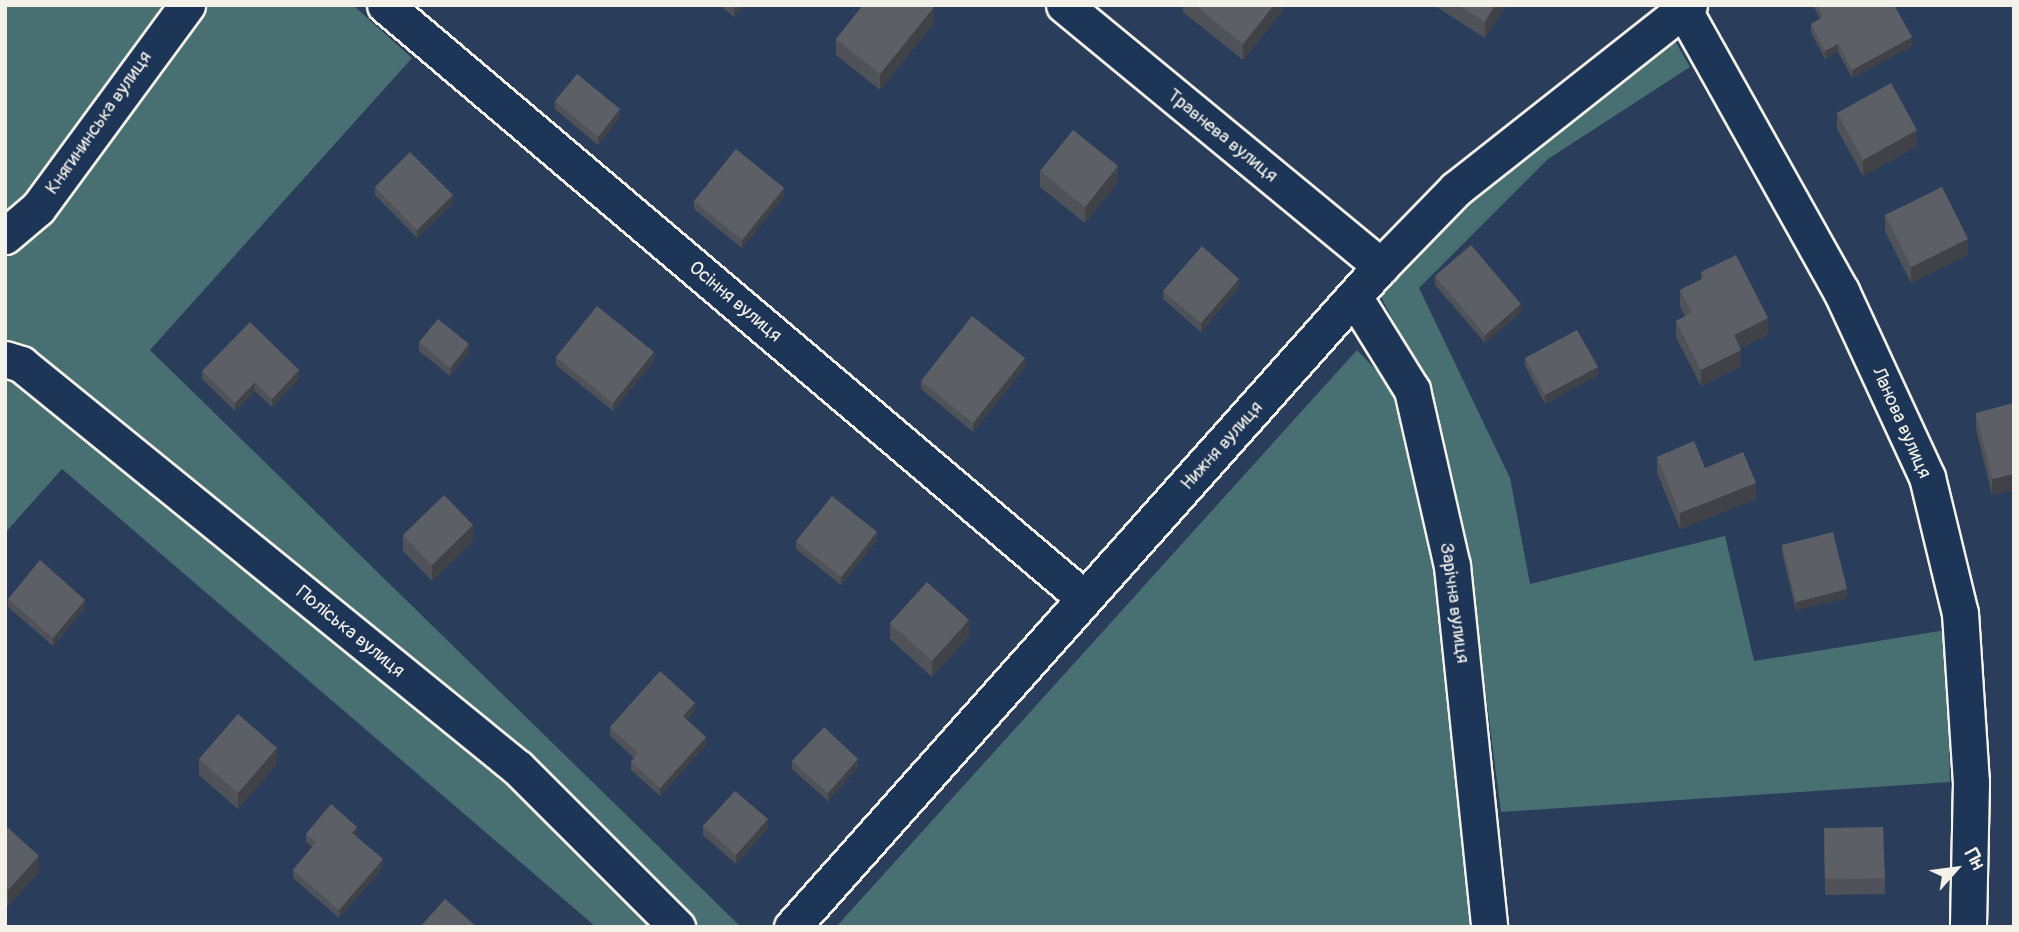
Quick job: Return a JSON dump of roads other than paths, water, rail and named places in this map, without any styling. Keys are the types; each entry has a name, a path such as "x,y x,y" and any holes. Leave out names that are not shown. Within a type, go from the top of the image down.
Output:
{"street":[{"name":"Княгининська вулиця","path":"5,236 38,208 166,29 187,5"},
{"name":"Осіння вулиця","path":"386,5 1084,598"},
{"name":"Травнева вулиця","path":"1064,5 1381,266"},
{"name":"Нижня вулиця","path":"792,927 1084,598 1355,299 1381,266 1457,189 1685,7"},
{"name":"Ланова вулиця","path":"1685,7 1841,291 1927,477 1961,613 1972,782 1968,927"},
{"name":"Зарічна вулиця","path":"1355,299 1412,390 1452,566 1489,927"},
{"name":"Поліська вулиця","path":"5,359 20,364 518,768 677,927"}]}
